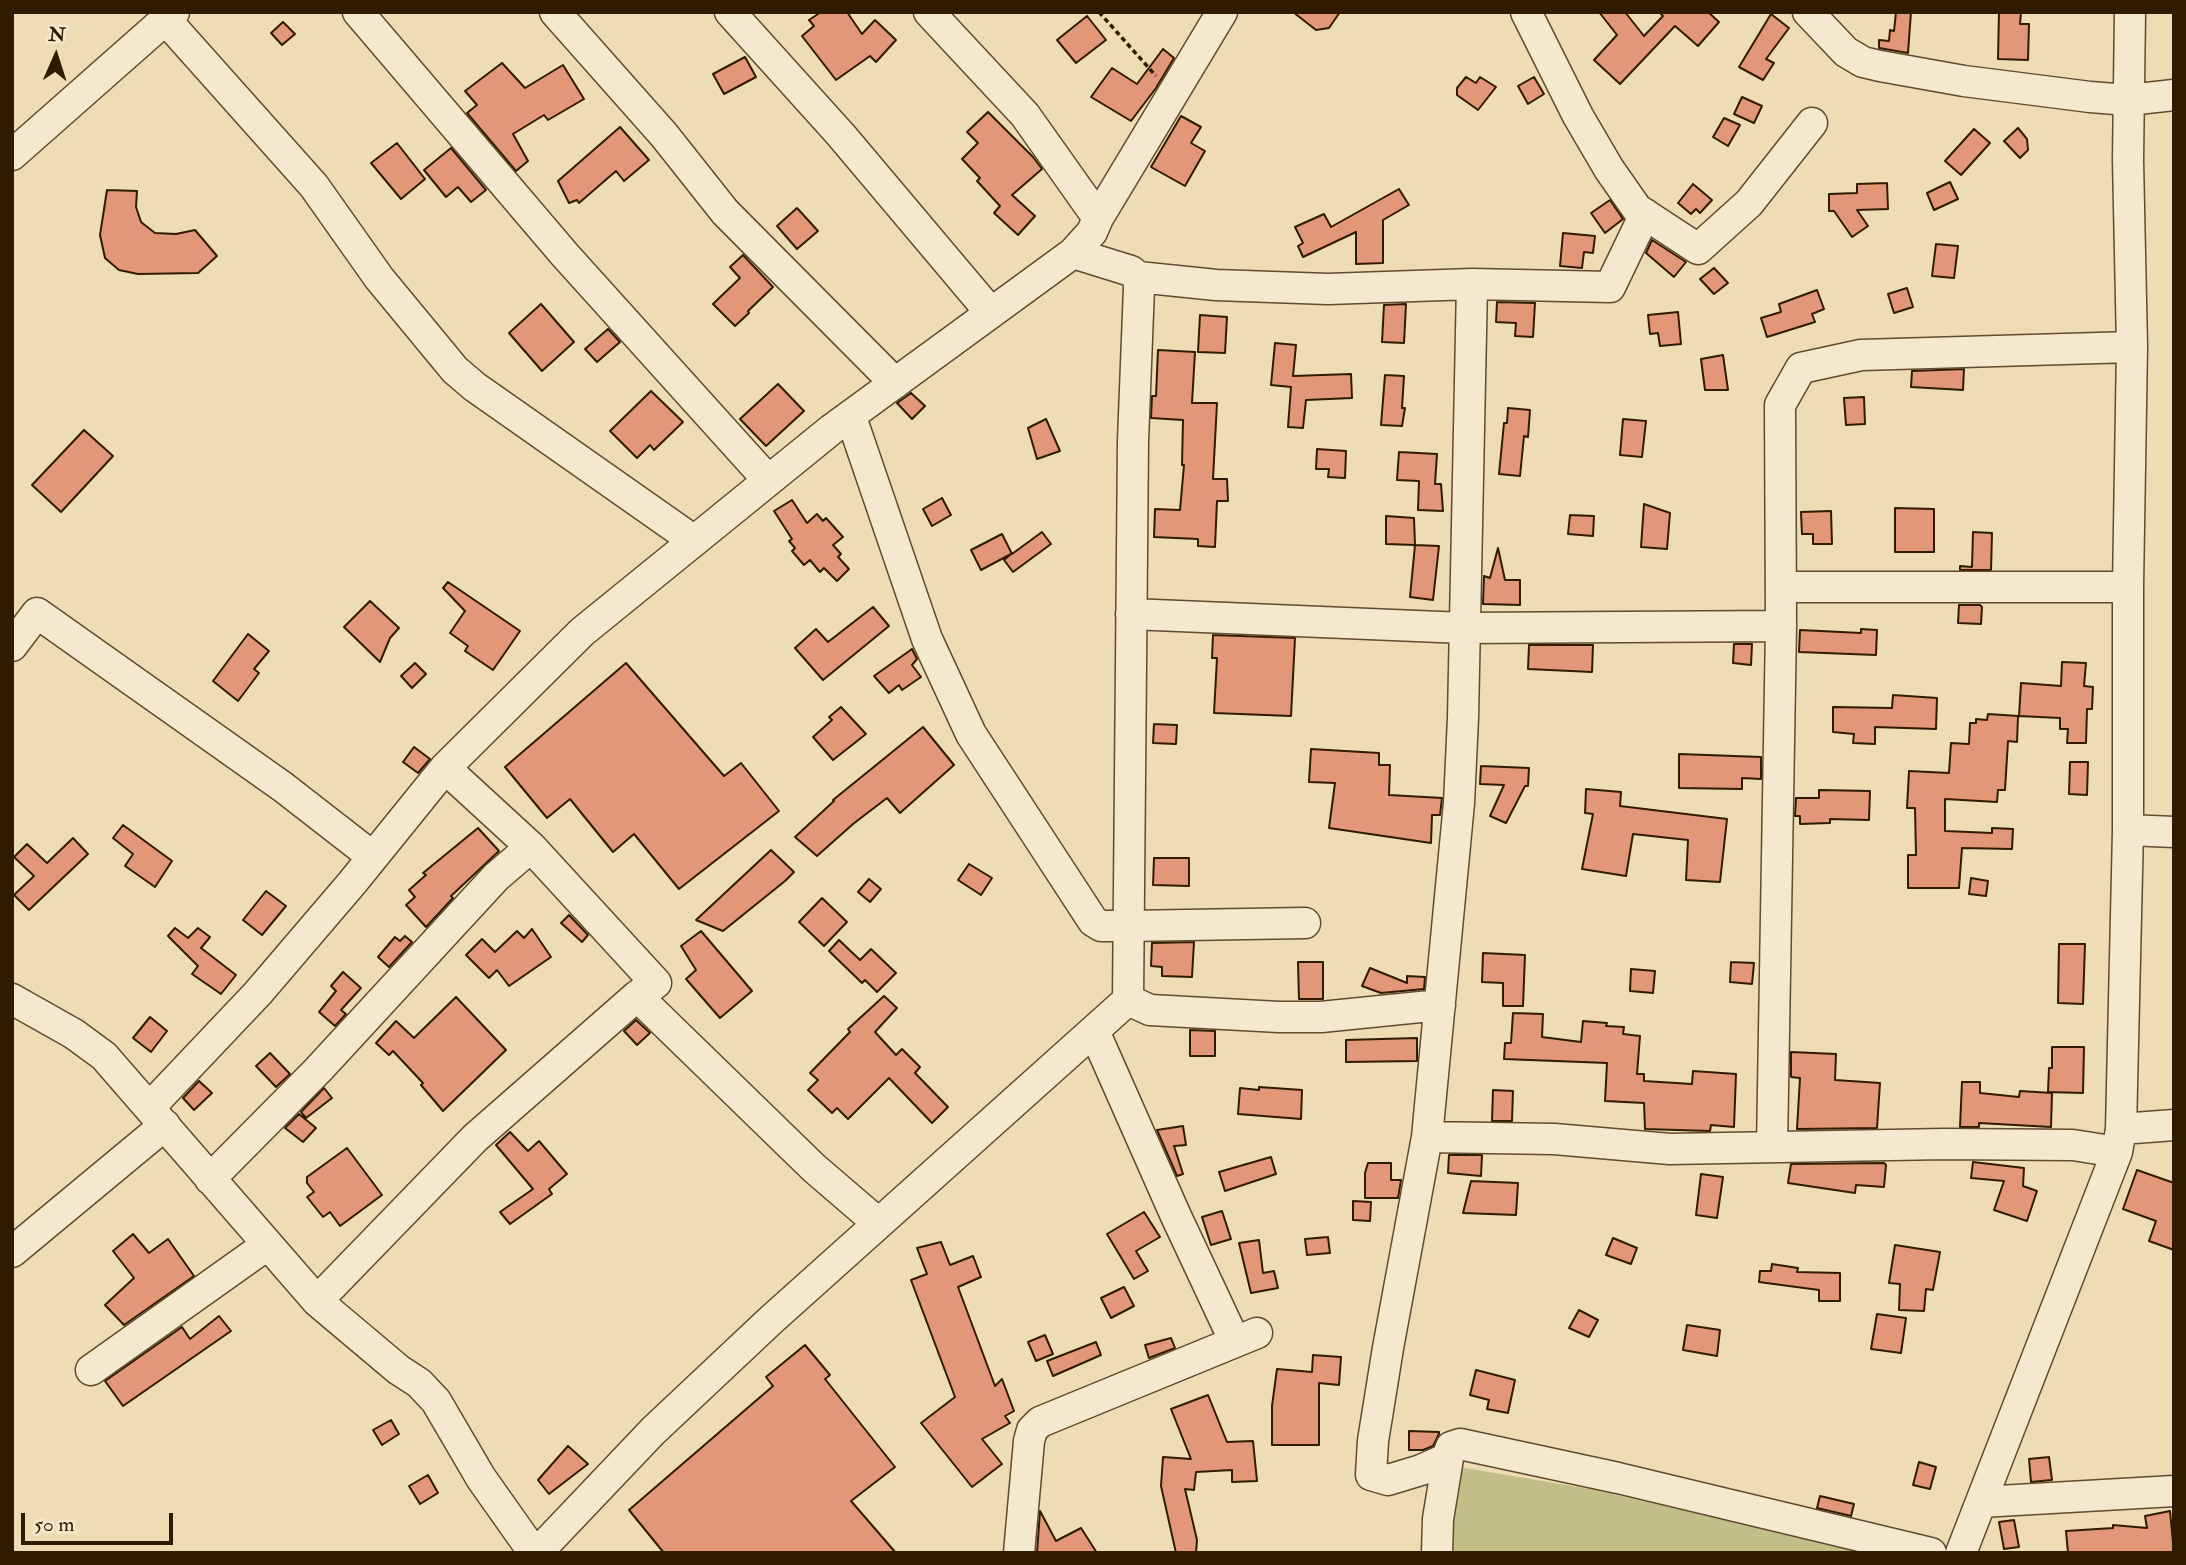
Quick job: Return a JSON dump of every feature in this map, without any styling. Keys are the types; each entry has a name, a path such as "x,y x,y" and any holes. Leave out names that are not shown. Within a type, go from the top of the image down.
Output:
{"street":[{"path":"358,12 565,255 768,480"},
{"path":"555,12 664,135 725,212 895,383"},
{"path":"730,12 841,135 991,313"},
{"path":"929,12 1025,115 1098,218"},
{"path":"12,1252 157,1116 445,768 582,632 768,480 1073,253 1092,232 1171,94 1222,12"},
{"path":"1525,12 1578,116 1637,209 1698,249 1749,203 1812,123"},
{"path":"1808,12 1846,52 1863,62 2035,92 2128,100 2174,95"},
{"path":"1961,1553 2119,1141 2128,830 2132,347 2128,100 2130,12"},
{"path":"14,149 170,16 314,186 379,278 455,370 475,387 693,540"},
{"path":"1073,253 1131,271 1138,277 1216,285 1328,289 1472,284 1611,287 1645,214"},
{"path":"12,999 74,1034 104,1056 317,1301 399,1370 419,1383 436,1401 481,1478 536,1553 653,1431 771,1320 1128,1000 1133,441 1138,277"},
{"path":"1448,1458 1421,1471 1388,1480 1371,1475 1388,1348 1427,1137 1459,803 1472,284"},
{"path":"1772,1147 1782,626 1780,405 1801,368 1861,355 2132,347"},
{"path":"851,417 928,639 971,734 1093,921 1101,926 1306,923"},
{"path":"1781,587 2128,587"},
{"path":"12,646 37,613 283,787 373,857"},
{"path":"1131,614 1464,628 1782,626"},
{"path":"317,1301 475,1138 637,996 656,983 531,847 445,768"},
{"path":"2128,830 2174,832"},
{"path":"211,1179 318,1070 496,877 531,847"},
{"path":"637,996 814,1168 878,1223"},
{"path":"1128,1000 1150,1010 1279,1017 1321,1017 1440,1005"},
{"path":"1019,1553 1028,1441 1032,1430 1040,1422 1246,1337 1175,1214 1094,1031"},
{"path":"1427,1137 1554,1139 1670,1149 2073,1145 2119,1141 2174,1125"},
{"path":"91,1370 267,1245"},
{"path":"1437,1553 1438,1519 1448,1458 1451,1447 1460,1444 1618,1478 1931,1553"},
{"path":"1981,1502 2174,1491"}],"path":[{"path":"1099,12 1171,94"}],"shaded area":[{"path":"1453,1466 1590,1489 1868,1553 1451,1553"}],"building":[{"path":"821,12 847,12 862,34 875,20 896,40 876,62 870,56 836,80 802,36 814,26 809,20"},
{"path":"1293,12 1340,12 1329,28 1316,30"},
{"path":"1599,12 1625,12 1644,36 1663,16 1659,12 1708,12 1719,22 1698,46 1675,26 1620,84 1594,60 1617,35"},
{"path":"1896,12 1911,12 1908,53 1879,48 1879,40 1889,41 1890,30 1894,31"},
{"path":"1999,12 2021,12 2020,24 2029,24 2028,60 1998,59"},
{"path":"1771,14 1789,28 1766,59 1774,63 1763,80 1739,67"},
{"path":"1087,16 1106,40 1076,63 1057,40"},
{"path":"283,22 295,34 282,45 271,33"},
{"path":"1163,49 1174,58 1131,121 1091,97 1112,68 1137,84"},
{"path":"745,57 756,77 724,94 713,74"},
{"path":"502,63 525,88 563,65 584,99 548,120 544,115 513,134 528,161 516,171 467,113 477,105 465,91"},
{"path":"1466,77 1476,83 1480,77 1496,87 1478,110 1457,95 1457,88"},
{"path":"1534,77 1544,94 1528,104 1518,86"},
{"path":"1742,97 1762,106 1754,123 1734,114"},
{"path":"988,112 1042,169 1012,195 1035,216 1018,235 994,213 1000,206 977,181 980,178 962,159 978,143 967,132"},
{"path":"1181,116 1201,127 1191,143 1205,151 1185,186 1151,167"},
{"path":"1724,118 1740,125 1728,146 1713,137"},
{"path":"620,127 649,160 624,181 616,171 579,203 577,200 569,203 558,181"},
{"path":"2018,128 2027,139 2028,150 2020,158 2004,141"},
{"path":"1974,129 1990,143 1961,175 1945,161"},
{"path":"397,143 425,179 401,199 371,163"},
{"path":"451,148 486,190 471,202 458,187 446,197 424,170"},
{"path":"1950,182 1958,199 1934,210 1927,193"},
{"path":"1887,183 1888,209 1857,210 1868,226 1852,237 1834,211 1829,211 1829,194 1857,193 1857,184"},
{"path":"1693,184 1712,200 1700,213 1696,209 1691,214 1678,203"},
{"path":"1399,189 1409,205 1383,220 1383,263 1356,264 1356,232 1303,257 1298,246 1303,243 1295,227 1324,214 1331,227"},
{"path":"107,190 137,191 136,207 141,222 155,233 176,234 195,230 217,256 198,273 138,274 119,270 105,258 100,235"},
{"path":"1610,200 1623,219 1605,233 1591,213"},
{"path":"797,208 818,231 797,249 777,226"},
{"path":"1563,233 1595,236 1593,253 1584,252 1582,268 1560,266"},
{"path":"1652,240 1686,262 1674,277 1646,253"},
{"path":"1936,244 1958,246 1954,278 1932,276"},
{"path":"743,255 773,287 735,326 713,304 740,278 730,267"},
{"path":"1714,268 1728,283 1714,294 1700,279"},
{"path":"1907,288 1913,307 1894,313 1888,294"},
{"path":"1817,290 1824,309 1812,314 1815,322 1767,337 1761,318 1781,312 1779,304"},
{"path":"1497,302 1535,303 1533,337 1515,336 1516,323 1496,322"},
{"path":"541,304 574,342 542,371 509,333"},
{"path":"1406,304 1404,343 1382,342 1384,305"},
{"path":"1678,312 1681,344 1660,346 1658,333 1650,334 1648,315"},
{"path":"1200,315 1227,317 1225,353 1198,352"},
{"path":"608,329 620,342 597,362 585,349"},
{"path":"1275,343 1296,345 1293,376 1351,374 1352,398 1306,400 1303,428 1288,427 1291,387 1271,385"},
{"path":"1158,350 1195,352 1192,403 1217,403 1213,479 1227,479 1228,501 1217,501 1215,547 1198,546 1198,539 1154,537 1155,509 1180,510 1184,465 1183,420 1151,418 1152,396 1156,396"},
{"path":"1723,355 1728,390 1705,390 1701,359"},
{"path":"1964,369 1963,390 1911,387 1912,371"},
{"path":"1385,375 1404,376 1402,408 1405,408 1402,426 1381,425"},
{"path":"778,384 804,411 766,446 740,419"},
{"path":"651,391 683,422 654,450 650,445 637,458 610,431"},
{"path":"911,393 925,406 912,419 897,403"},
{"path":"1864,397 1865,424 1846,425 1844,398"},
{"path":"1508,408 1530,410 1520,476 1499,474"},
{"path":"1046,419 1060,451 1037,459 1028,428"},
{"path":"1623,419 1646,421 1642,457 1620,455"},
{"path":"84,430 113,456 61,512 32,485"},
{"path":"1317,449 1346,451 1345,478 1328,477 1329,469 1316,469"},
{"path":"1399,452 1437,454 1435,484 1441,484 1443,511 1418,510 1419,481 1397,480"},
{"path":"942,498 951,515 932,526 923,509"},
{"path":"792,500 807,523 817,514 823,521 826,518 843,537 833,545 841,554 838,557 849,569 837,581 824,568 820,572 810,560 804,565 792,551 795,548 789,541 792,539 774,511"},
{"path":"1644,504 1670,513 1667,549 1641,547"},
{"path":"1895,508 1934,509 1934,552 1895,552"},
{"path":"1831,511 1832,544 1813,544 1813,534 1802,534 1801,512"},
{"path":"1570,515 1594,516 1593,536 1568,534"},
{"path":"1386,516 1414,518 1415,545 1386,544"},
{"path":"1042,532 1051,544 1013,572 1004,560 1011,554 981,570 971,550 1002,534 1012,554"},
{"path":"1973,532 1992,533 1991,570 1960,570 1960,566 1972,567"},
{"path":"1415,545 1439,546 1433,600 1410,597"},
{"path":"1498,548 1505,580 1520,580 1520,605 1483,604 1484,576 1490,578"},
{"path":"448,582 520,631 493,670 465,651 468,646 450,633 465,611 443,588"},
{"path":"370,601 399,628 390,638 380,662 344,627"},
{"path":"1959,605 1980,605 1981,624 1958,623"},
{"path":"873,607 889,626 823,680 795,648 816,629 828,642"},
{"path":"1861,629 1877,630 1876,655 1799,652 1800,630 1861,633"},
{"path":"248,634 269,651 254,669 259,673 238,701 213,681"},
{"path":"1213,635 1295,638 1291,716 1214,713 1217,658 1212,658"},
{"path":"1734,644 1752,644 1751,665 1733,663"},
{"path":"1529,645 1593,645 1592,672 1528,669"},
{"path":"912,649 917,659 912,665 921,677 902,690 899,685 889,693 874,676"},
{"path":"2062,662 2086,663 2084,686 2093,687 2092,709 2087,709 2086,743 2067,743 2068,729 2060,729 2060,718 2019,716 2021,683 2061,686"},
{"path":"415,663 426,674 412,688 401,676"},
{"path":"626,663 724,776 741,763 779,811 679,889 634,834 613,852 570,799 547,818 505,767"},
{"path":"1893,695 1937,698 1936,729 1875,727 1875,744 1853,743 1854,734 1833,732 1833,707 1892,708"},
{"path":"841,707 866,734 833,760 813,737 832,720 829,717"},
{"path":"1988,714 2018,716 2017,742 2008,741 2005,790 1998,790 1997,802 1945,799 1945,831 1992,833 1992,828 2013,829 2012,849 1962,848 1959,888 1908,888 1908,855 1916,855 1915,808 1907,808 1909,771 1949,773 1951,743 1969,744 1970,723 1976,723 1976,719 1987,720"},
{"path":"1154,724 1177,725 1176,744 1153,743"},
{"path":"923,727 954,765 900,813 887,798 817,856 795,837 833,800"},
{"path":"414,747 430,759 418,773 403,762"},
{"path":"1311,749 1379,753 1379,765 1390,765 1389,795 1442,798 1440,815 1432,815 1431,843 1329,828 1335,783 1309,782"},
{"path":"1679,754 1761,757 1761,779 1742,778 1742,789 1679,788"},
{"path":"2070,762 2088,762 2087,795 2069,794"},
{"path":"1481,766 1529,768 1528,786 1525,786 1506,823 1490,816 1504,785 1480,784"},
{"path":"1586,789 1621,792 1620,806 1727,819 1720,882 1686,880 1688,840 1633,834 1626,876 1582,869 1593,814 1585,813"},
{"path":"1819,790 1870,791 1869,820 1830,819 1830,823 1800,824 1800,816 1795,816 1796,798 1819,798"},
{"path":"123,825 172,861 155,887 125,866 133,854 113,838"},
{"path":"478,828 499,851 451,896 453,898 426,927 406,905 415,897 409,890 426,875 423,873"},
{"path":"73,838 88,854 29,910 14,895 34,876 14,857 27,844 47,863"},
{"path":"771,850 794,872 785,881 723,931 696,920"},
{"path":"1154,858 1189,858 1189,886 1153,885"},
{"path":"969,864 992,878 981,895 958,880"},
{"path":"1971,878 1988,881 1986,896 1969,894"},
{"path":"869,879 881,889 870,902 858,892"},
{"path":"266,891 286,906 262,935 243,920"},
{"path":"822,898 847,922 824,946 799,922"},
{"path":"569,915 588,935 582,942 561,923"},
{"path":"175,928 188,938 198,928 210,937 201,948 236,975 221,994 192,974 198,966 168,936"},
{"path":"532,929 551,957 509,986 497,970 489,978 466,955 482,939 495,952 517,931 524,938"},
{"path":"701,931 752,991 720,1018 686,979 696,970 681,946"},
{"path":"405,936 412,942 389,967 378,957 395,937 400,941"},
{"path":"839,940 860,960 871,949 896,973 877,992 865,980 862,983 829,951"},
{"path":"1194,942 1192,977 1162,976 1162,967 1151,966 1152,943"},
{"path":"2059,944 2085,944 2083,1004 2058,1003"},
{"path":"1483,953 1525,955 1523,1006 1503,1006 1503,983 1482,982"},
{"path":"1298,962 1323,962 1323,999 1299,999"},
{"path":"1731,962 1754,963 1752,984 1730,982"},
{"path":"1370,968 1407,983 1407,976 1425,977 1424,989 1381,993 1362,986"},
{"path":"1631,969 1655,971 1653,993 1630,991"},
{"path":"343,972 361,988 341,1010 346,1014 335,1026 319,1012 336,991 331,986"},
{"path":"884,996 897,1008 875,1032 896,1055 902,1049 920,1067 915,1073 948,1107 932,1123 889,1078 848,1119 837,1108 832,1113 808,1090 818,1080 810,1073 850,1032 848,1029"},
{"path":"456,997 506,1050 443,1111 421,1085 423,1083 393,1051 389,1055 376,1043 396,1021 414,1038"},
{"path":"1513,1013 1543,1014 1542,1037 1581,1042 1583,1021 1624,1027 1623,1034 1640,1036 1637,1074 1644,1074 1644,1081 1692,1084 1693,1071 1736,1074 1734,1127 1711,1125 1710,1131 1645,1129 1644,1103 1605,1101 1607,1063 1504,1059 1505,1043 1511,1043"},
{"path":"150,1017 167,1031 151,1052 133,1038"},
{"path":"636,1020 650,1033 637,1045 624,1031"},
{"path":"1190,1030 1215,1031 1215,1056 1190,1056"},
{"path":"1417,1038 1417,1061 1346,1062 1346,1040"},
{"path":"2052,1047 2084,1047 2083,1093 2048,1092"},
{"path":"1791,1052 1836,1054 1835,1080 1880,1083 1877,1128 1797,1129 1800,1078 1791,1077"},
{"path":"270,1053 290,1074 276,1087 256,1066"},
{"path":"199,1081 212,1093 194,1110 183,1098"},
{"path":"1962,1082 1980,1082 1980,1093 2019,1097 2020,1091 2052,1093 2051,1127 1979,1123 1979,1127 1960,1127"},
{"path":"1259,1087 1302,1090 1301,1119 1238,1114 1240,1088 1259,1090"},
{"path":"324,1088 332,1098 306,1118 301,1112"},
{"path":"1493,1090 1513,1091 1512,1121 1492,1121"},
{"path":"299,1114 316,1128 303,1142 285,1128"},
{"path":"1183,1126 1186,1145 1174,1146 1183,1174 1177,1176 1157,1130"},
{"path":"510,1132 528,1151 539,1141 567,1174 549,1189 552,1194 510,1224 500,1212 533,1189 496,1145"},
{"path":"347,1148 382,1195 340,1226 330,1212 323,1217 307,1197 314,1192 307,1183 307,1177"},
{"path":"1449,1155 1482,1155 1481,1176 1448,1173"},
{"path":"1271,1157 1276,1174 1225,1191 1219,1172"},
{"path":"1973,1162 2024,1168 2023,1186 2037,1191 2027,1221 1994,1210 2004,1181 1971,1178"},
{"path":"1368,1163 1391,1163 1391,1180 1401,1180 1398,1198 1365,1198 1365,1173"},
{"path":"1884,1163 1884,1187 1856,1185 1855,1193 1788,1183 1791,1164"},
{"path":"2137,1170 2174,1183 2174,1250 2149,1241 2156,1221 2123,1209"},
{"path":"1701,1174 1723,1177 1717,1218 1696,1215"},
{"path":"1471,1181 1518,1183 1516,1215 1463,1213"},
{"path":"1353,1201 1371,1202 1370,1221 1353,1220"},
{"path":"1222,1211 1231,1239 1211,1245 1202,1217"},
{"path":"1144,1212 1160,1237 1136,1251 1148,1271 1134,1279 1107,1234"},
{"path":"133,1234 149,1253 168,1239 194,1276 124,1325 105,1305 134,1278 113,1251"},
{"path":"1328,1237 1330,1253 1307,1255 1305,1239"},
{"path":"1613,1238 1637,1248 1631,1264 1606,1255"},
{"path":"1259,1240 1263,1273 1274,1271 1278,1288 1251,1293 1239,1243"},
{"path":"941,1242 950,1265 973,1256 981,1277 958,1287 995,1386 1002,1379 1014,1411 1005,1416 1010,1423 982,1439 1002,1464 972,1487 921,1423 955,1397 911,1280 927,1274 917,1248"},
{"path":"1895,1245 1940,1252 1933,1290 1926,1289 1924,1311 1899,1310 1900,1284 1889,1283"},
{"path":"1772,1264 1798,1268 1797,1272 1840,1273 1840,1301 1819,1301 1819,1290 1759,1282 1760,1271 1771,1271"},
{"path":"1124,1287 1134,1306 1111,1318 1101,1298"},
{"path":"1579,1310 1598,1320 1589,1337 1569,1328"},
{"path":"1877,1314 1906,1318 1901,1353 1871,1349"},
{"path":"219,1316 231,1331 123,1406 105,1381 182,1327 190,1339"},
{"path":"1687,1325 1720,1330 1717,1356 1683,1350"},
{"path":"1045,1335 1053,1354 1036,1361 1028,1342"},
{"path":"1171,1338 1175,1348 1149,1358 1145,1345"},
{"path":"1096,1342 1101,1355 1053,1376 1047,1361"},
{"path":"805,1345 830,1375 825,1379 895,1467 851,1501 896,1553 664,1553 629,1510 773,1386 766,1377"},
{"path":"1313,1355 1341,1357 1339,1385 1319,1383 1319,1445 1272,1445 1272,1406 1277,1369 1312,1372"},
{"path":"1476,1370 1515,1380 1508,1413 1487,1409 1489,1400 1470,1395"},
{"path":"1208,1395 1227,1442 1253,1441 1257,1481 1232,1482 1232,1470 1196,1472 1194,1490 1185,1489 1197,1540 1196,1553 1176,1553 1161,1486 1163,1457 1191,1459 1171,1409"},
{"path":"391,1420 399,1434 382,1445 373,1430"},
{"path":"1409,1431 1439,1434 1433,1446 1423,1450 1409,1450"},
{"path":"568,1446 588,1464 549,1494 538,1480"},
{"path":"2049,1457 2052,1480 2031,1482 2029,1459"},
{"path":"1919,1462 1936,1467 1930,1489 1913,1485"},
{"path":"428,1475 438,1493 420,1504 409,1486"},
{"path":"1820,1496 1854,1504 1851,1516 1817,1508"},
{"path":"1040,1511 1056,1541 1081,1528 1097,1553 1037,1553"},
{"path":"2170,1511 2174,1553 2068,1553 2066,1531 2113,1528 2113,1525 2147,1528 2145,1516"},
{"path":"2014,1520 2019,1547 2004,1549 1999,1522"}]}
